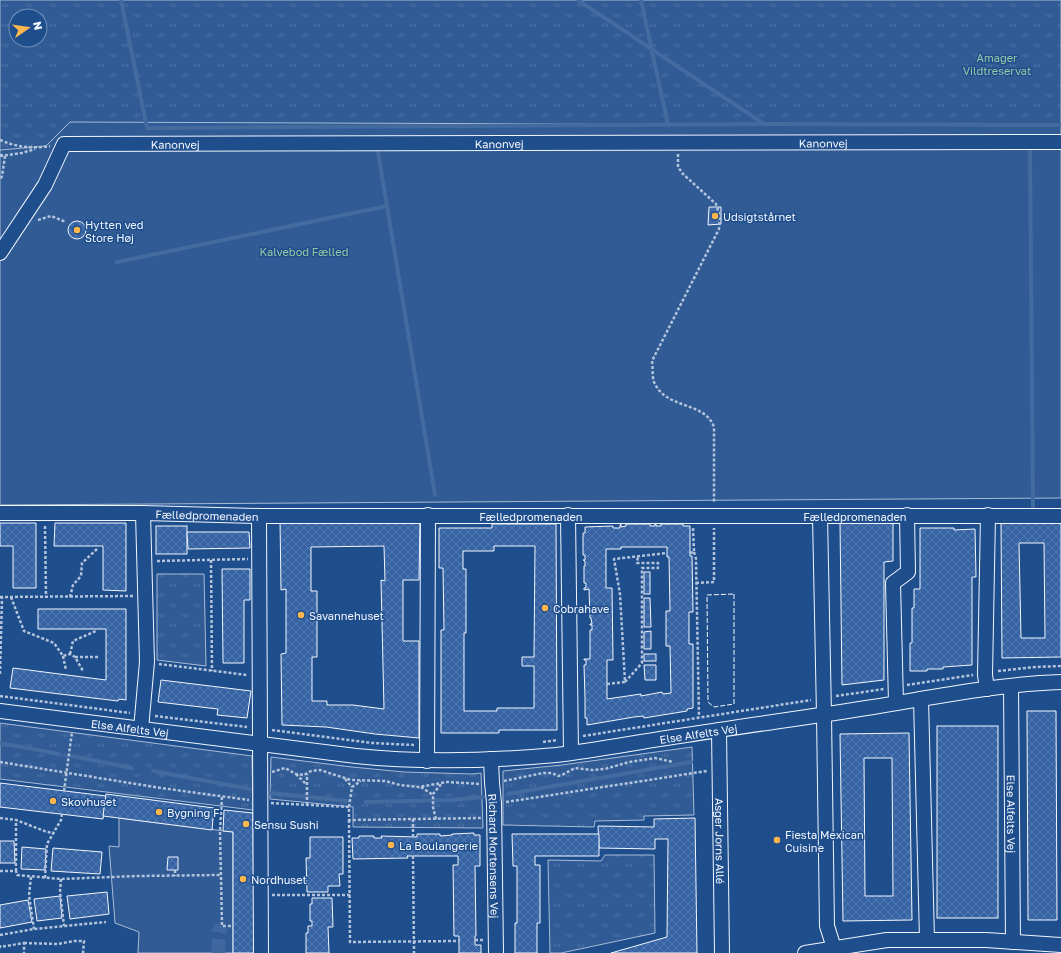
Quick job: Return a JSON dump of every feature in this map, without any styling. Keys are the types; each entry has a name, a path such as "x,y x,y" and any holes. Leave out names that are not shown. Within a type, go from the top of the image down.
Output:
{"street":[{"name":"Kanonvej","path":"64,144 1061,142"},
{"path":"0,253 45,185 64,144"},
{"name":"Fælledpromenaden","path":"0,513 143,513 259,516 1061,516"},
{"path":"141,729 146,662 143,513"},
{"path":"427,761 428,515"},
{"path":"568,515 571,752"},
{"path":"896,703 893,584 908,572 907,515"},
{"path":"987,689 988,515"},
{"path":"259,516 261,953"},
{"path":"820,516 828,926 834,948"},
{"name":"Else Alfelts Vej","path":"0,711 372,758 427,761 491,759 571,752 824,715 987,689 1061,682"},
{"name":"Else Alfelts Vej","path":"1012,686 1013,942"},
{"path":"920,699 927,940"},
{"name":"Asger Jorns Allé","path":"719,730 722,953"},
{"name":"Richard Mortensens Vej","path":"491,759 494,803 496,953"},
{"path":"805,953 834,948 887,946 927,940 986,947 1013,942 1061,945"}],"path":[{"path":"0,140 16,145 37,148"},
{"path":"677,142 678,167 683,174 716,204 720,217 719,229 652,361 654,382 666,397 703,412 712,419 714,427 714,582 696,583"},
{"path":"0,156 64,144"},
{"path":"0,180 5,156"},
{"path":"24,218 30,223 51,216 66,222"},
{"path":"45,513 46,597"},
{"path":"693,516 692,552 696,559 700,733"},
{"path":"70,597 73,585 80,576 82,563 97,549"},
{"path":"625,682 620,594 614,558 667,553"},
{"path":"607,684 625,682 642,663 642,568 658,568 658,563 637,563 638,556"},
{"path":"145,562 259,558"},
{"path":"212,560 212,670"},
{"path":"0,674 1,597 145,596"},
{"path":"11,597 24,631 54,643 63,656 66,670"},
{"path":"70,654 73,640 96,631"},
{"path":"63,656 70,654"},
{"path":"70,654 75,658 83,671"},
{"path":"75,658 99,657"},
{"path":"146,662 259,676"},
{"path":"543,742 986,673 1035,667 1061,666"},
{"path":"0,696 260,729 372,742 427,746"},
{"path":"64,791 74,720"},
{"path":"503,781 543,773 552,773 558,776 576,768 605,770 629,762 655,758 674,762"},
{"path":"0,762 260,802 349,807"},
{"path":"270,773 285,768 296,774 306,784"},
{"path":"349,820 484,818 494,803 720,768"},
{"path":"296,774 304,775 315,770 320,770 344,778 362,781 386,781 400,785 421,787 453,782 482,784"},
{"path":"307,773 307,804"},
{"path":"344,778 352,787"},
{"path":"352,787 362,781"},
{"path":"436,819 433,795 437,788 443,783"},
{"path":"352,787 349,807 350,942 459,941"},
{"path":"421,787 433,795"},
{"path":"222,797 220,875 222,926 232,926"},
{"path":"45,878 47,844 61,820 62,814"},
{"path":"0,818 16,820 47,832 54,833"},
{"path":"413,819 413,837"},
{"path":"16,820 17,876 62,879 220,875"},
{"path":"413,856 414,953"},
{"path":"175,870 175,876"},
{"path":"0,871 16,871"},
{"path":"31,877 29,895 34,929"},
{"path":"62,879 60,892 64,926"},
{"path":"261,896 350,895"},
{"path":"0,935 34,929 106,922"},
{"path":"0,945 0,947 24,942 57,944 84,941 83,953"},
{"path":"24,942 24,953"}],"shaded area":[{"name":"Kalvebod Fælled","path":"0,0 1061,0 1061,498 0,505"},
{"path":"119,818 233,832 233,953 138,953 139,932 115,923 109,846 119,847"}],"green space":[{"name":"Amager Vildtreservat","path":"0,0 1061,0 1061,126 70,122 46,146 0,150"},
{"path":"157,574 204,574 206,666 157,660"},
{"path":"0,723 252,756 253,810 0,779"},
{"path":"692,747 694,815 644,816 644,820 595,821 594,827 503,825 503,771 562,765"},
{"path":"271,757 404,772 481,773 483,828 353,827 353,807 270,799"},
{"path":"605,855 654,855 655,933 561,953 550,953 548,860 601,861"}],"building":[{"name":"Udsigtstårnet","path":"709,207 721,207 721,224 708,225"},
{"name":"Hytten ved Store Høj","path":"77,221 83,224 86,230 83,236 77,239 71,236 68,230 71,224"},
{"name":"Savannehuset","path":"280,520 420,520 419,580 403,580 403,641 419,641 419,738 326,727 282,725 281,654 286,653 286,589 281,590","holes":["384,546 385,581 381,580 384,709 353,705 327,705 327,701 312,701 312,657 317,657 317,591 311,591 311,547"]},
{"path":"893,521 893,561 884,562 884,680 842,685 840,523"},
{"path":"0,523 36,523 36,588 13,588 13,546 0,546"},
{"path":"55,523 126,523 126,591 103,590 103,546 54,546"},
{"path":"1001,523 1061,523 1061,657 1002,658","holes":["1019,543 1044,543 1045,638 1021,638"]},
{"name":"Cobrahave","path":"492,524 556,524 557,730 499,730 499,733 441,733 441,630 444,630 443,568 439,568 439,528 492,528","holes":["494,546 535,546 534,657 522,657 522,666 534,666 534,708 497,708 497,711 464,711 466,569 463,569 463,551 494,551"]},
{"path":"621,524 621,527 626,526 626,524 650,524 650,526 655,526 656,524 656,526 661,526 661,524 683,524 683,526 690,526 693,612 689,612 689,644 693,644 693,708 687,709 687,711 644,718 643,716 634,717 587,725 587,718 585,718 584,665 586,665 586,660 584,659 590,659 590,630 592,630 592,625 590,624 592,624 590,618 589,589 584,590 584,588 586,588 586,583 584,583 585,561 583,560 585,560 585,555 583,555 583,533 585,533 585,527 613,526 613,528 620,528","holes":["621,547 667,547 667,557 669,557 670,611 666,611 666,646 670,646 671,693 663,694 662,692 641,696 641,694 607,699 607,660 613,660 612,588 606,588 606,549 621,549"]},
{"path":"156,526 187,526 187,554 156,554"},
{"path":"920,528 954,528 954,530 975,529 976,577 972,577 972,665 943,667 943,669 927,669 927,671 910,671 910,643 912,643 912,608 914,608 914,589 920,589"},
{"path":"187,532 249,532 250,548 188,549"},
{"path":"222,569 250,569 250,600 244,600 244,663 223,663"},
{"path":"644,572 650,572 650,594 644,594"},
{"path":"644,598 650,598 651,627 644,627"},
{"path":"38,609 126,609 126,700 119,699 118,701 10,688 13,668 106,680 106,629 38,629"},
{"path":"651,631 651,649 644,649 644,632"},
{"path":"644,654 656,654 656,661 644,661"},
{"path":"644,665 656,665 656,680 645,680"},
{"path":"161,680 251,691 247,718 217,715 218,709 158,702"},
{"path":"1027,711 1056,711 1057,920 1028,920"},
{"path":"937,726 998,726 998,918 937,918"},
{"path":"909,733 912,920 843,921 840,734","holes":["864,758 892,758 893,896 865,896"]},
{"name":"Skovhuset","path":"0,783 106,796 103,819 0,807"},
{"name":"Bygning F","path":"106,794 214,808 212,830 103,816"},
{"name":"Nordhuset","path":"224,810 253,813 254,953 233,953 233,832 223,831"},
{"path":"695,818 697,953 611,953 667,937 668,839 655,839 655,849 599,848 598,826 654,827 654,819"},
{"path":"474,833 474,835 480,835 480,866 475,866 475,945 481,945 481,953 459,953 459,936 454,936 453,865 458,865 458,856 407,856 408,858 353,859 352,838 359,838 359,836 374,836 374,838 382,838 381,836 417,837 417,834 440,834 440,836"},
{"path":"512,834 599,834 599,856 535,856 535,865 540,865 540,923 537,923 537,953 515,953 515,923 517,923 517,866 513,866"},
{"path":"310,837 343,837 343,874 339,874 340,886 328,886 328,892 307,892 306,858 310,858"},
{"path":"0,841 14,841 15,863 0,863"},
{"path":"22,847 46,849 45,870 21,869"},
{"path":"53,848 102,852 100,874 51,871"},
{"path":"168,857 178,857 178,870 167,870"},
{"path":"107,892 109,914 70,919 67,896"},
{"path":"60,896 62,918 37,921 34,899"},
{"path":"312,898 332,898 333,927 328,927 329,953 306,953 306,933 308,933 308,926 312,926 312,921 310,921 310,904 312,904"},
{"path":"28,900 32,922 0,928 0,905"}],"waterway":[{"path":"121,0 147,128 765,124 1061,125"},
{"path":"578,0 764,124"},
{"path":"641,0 668,125"},
{"path":"1030,151 1033,506"},
{"path":"378,152 435,495"},
{"path":"117,262 387,206"},
{"path":"0,743 59,754"},
{"path":"72,756 132,768"},
{"path":"508,794 691,762"},
{"path":"153,771 250,789"},
{"path":"270,793 347,801"},
{"path":"366,802 452,800 483,797"}],"tunnel":[{"path":"218,953 219,932 222,926"}],"fence":[{"path":"734,594 734,704 714,707 708,702 707,595 734,594"}],"place":[{"name":"Udsigtstårnet","path":"715,216"},
{"name":"Hytten ved Store Høj","path":"77,230"},
{"name":"Cobrahave","path":"545,608"},
{"name":"Savannehuset","path":"301,615"},
{"name":"Skovhuset","path":"53,801"},
{"name":"Bygning F","path":"159,812"},
{"name":"Sensu Sushi","path":"246,824"},
{"name":"Fiesta Mexican Cuisine","path":"777,840"},
{"name":"La Boulangerie","path":"391,845"},
{"name":"Nordhuset","path":"243,879"}]}
